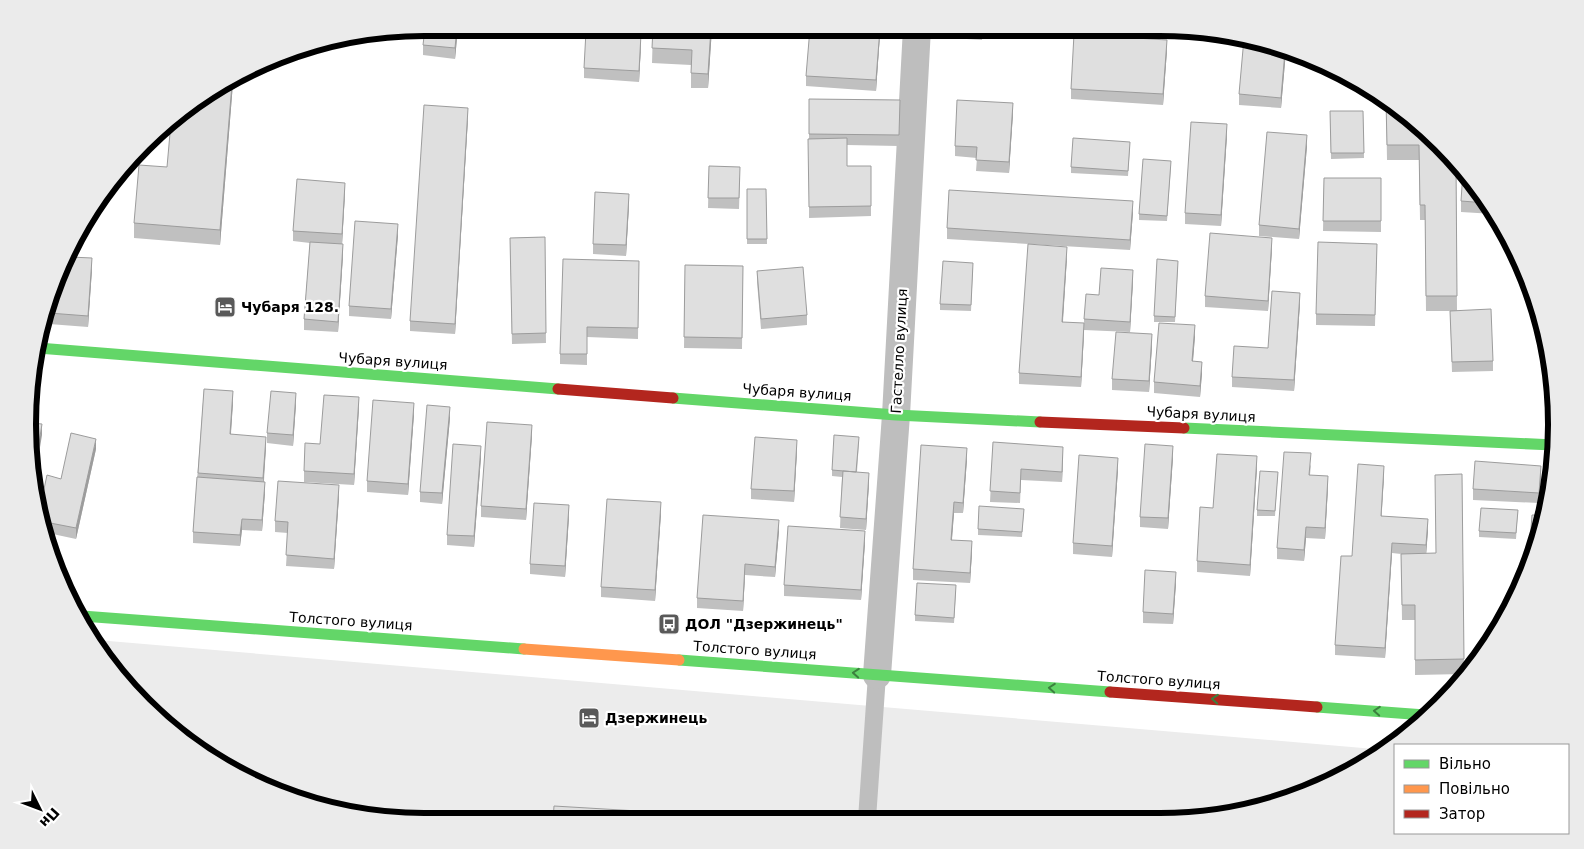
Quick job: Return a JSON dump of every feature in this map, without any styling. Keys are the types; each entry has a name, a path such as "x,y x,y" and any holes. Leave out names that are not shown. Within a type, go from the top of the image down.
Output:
{"street":[{"name":"Гастелло вулиця","path":"877,675 896,414 917,36"},
{"name":"Чубаря вулиця","path":"44,348 896,414 1547,445"},
{"name":"Толстого вулиця","path":"87,616 1417,714"}],"lane":[{"path":"867,813 877,675"}],"shaded area":[{"name":"Дзержинець","path":"102,640 1372,749 1331,773 1284,792 1260,800 1185,812 399,812 324,800 276,783 230,761 188,733 150,699 116,661"}],"building":[{"path":"424,36 456,36 455,48 423,45"},
{"path":"586,36 641,36 639,71 584,68"},
{"path":"653,36 710,36 708,74 691,73 692,50 652,48"},
{"path":"809,36 879,36 876,80 806,76"},
{"path":"1074,36 1167,40 1163,94 1071,89"},
{"path":"1243,46 1284,57 1281,98 1239,94"},
{"path":"232,87 220,230 134,223 139,165 167,167 170,132 188,116"},
{"path":"809,99 900,100 899,135 809,134"},
{"path":"957,100 1013,103 1009,162 976,160 977,147 955,146"},
{"path":"424,105 468,108 455,324 410,321"},
{"path":"1386,109 1434,150 1456,175 1457,296 1426,296 1425,205 1420,205 1419,145 1387,145"},
{"path":"1330,111 1363,111 1364,153 1331,153"},
{"path":"1191,122 1227,124 1221,215 1185,213"},
{"path":"1267,132 1307,135 1299,229 1259,225"},
{"path":"847,138 847,166 871,166 871,206 809,207 808,139"},
{"path":"1073,138 1130,142 1128,171 1071,167"},
{"path":"1143,159 1171,161 1167,216 1139,214"},
{"path":"709,166 740,167 739,198 708,198"},
{"path":"1324,178 1381,178 1381,221 1323,221"},
{"path":"297,179 345,183 342,234 293,231"},
{"path":"1462,182 1478,202 1461,201"},
{"path":"747,189 766,189 767,239 747,239"},
{"path":"949,190 1133,201 1130,240 947,228"},
{"path":"595,192 629,194 626,245 593,244"},
{"path":"355,221 398,224 391,309 349,306"},
{"path":"1210,233 1272,238 1268,301 1205,296"},
{"path":"545,237 546,333 512,334 510,238"},
{"path":"310,242 343,244 338,322 304,319"},
{"path":"1318,242 1377,244 1375,315 1316,314"},
{"path":"1028,244 1067,247 1062,322 1084,323 1081,377 1019,373"},
{"path":"74,257 92,258 88,316 53,313"},
{"path":"563,259 639,261 638,328 587,327 587,354 560,354"},
{"path":"1157,259 1178,261 1175,317 1154,316"},
{"path":"943,261 973,263 971,305 940,304"},
{"path":"685,265 743,266 742,338 684,337"},
{"path":"803,267 807,315 761,319 757,271"},
{"path":"1101,268 1133,270 1130,322 1084,319 1086,294 1099,295"},
{"path":"1272,291 1300,293 1294,380 1232,377 1234,346 1268,348"},
{"path":"1491,309 1493,361 1452,362 1450,311"},
{"path":"1159,323 1195,325 1192,361 1202,362 1200,386 1154,382"},
{"path":"1116,332 1152,334 1149,381 1112,379"},
{"path":"204,389 233,391 230,434 266,437 263,478 198,473"},
{"path":"271,391 296,393 293,435 267,433"},
{"path":"324,395 359,397 354,474 304,471 305,443 320,444"},
{"path":"373,400 414,403 408,484 367,481"},
{"path":"427,405 450,407 442,493 420,492"},
{"path":"487,422 532,425 526,509 481,506"},
{"path":"36,423 42,424 37,453"},
{"path":"71,433 96,439 76,528 49,523 43,494 47,475 61,479"},
{"path":"834,435 859,437 856,472 832,470"},
{"path":"755,437 797,440 794,491 751,489"},
{"path":"993,442 1063,447 1062,472 1021,469 1020,493 990,491"},
{"path":"453,444 481,446 474,536 447,535"},
{"path":"1145,444 1173,446 1168,518 1140,517"},
{"path":"921,445 967,448 963,503 954,502 951,540 972,541 970,573 913,569"},
{"path":"1284,452 1311,453 1309,475 1328,476 1325,528 1306,527 1304,550 1277,548"},
{"path":"1217,454 1257,456 1250,565 1197,561 1200,507 1213,508"},
{"path":"1079,455 1118,458 1112,546 1073,543"},
{"path":"1475,461 1541,466 1539,493 1473,489"},
{"path":"1358,464 1384,466 1381,516 1428,519 1426,545 1392,543 1385,648 1335,645 1341,556 1352,556"},
{"path":"843,471 869,473 866,519 840,517"},
{"path":"1260,471 1278,472 1275,511 1257,510"},
{"path":"1462,474 1464,659 1415,660 1415,605 1402,605 1401,554 1436,553 1435,475"},
{"path":"197,477 265,482 262,520 242,519 240,535 193,532"},
{"path":"278,481 339,485 334,559 286,555 288,522 275,521"},
{"path":"607,499 661,502 655,590 601,587"},
{"path":"534,503 569,505 565,566 530,564"},
{"path":"979,506 1024,509 1022,532 978,529"},
{"path":"1481,508 1518,510 1516,533 1479,531"},
{"path":"703,515 779,520 775,567 745,564 743,601 697,598"},
{"path":"1532,515 1537,515 1535,525 1530,540"},
{"path":"788,526 865,531 861,590 784,585"},
{"path":"1145,570 1176,572 1173,614 1143,612"},
{"path":"917,583 956,585 954,618 915,615"},
{"path":"554,806 638,811 638,813 554,813"}],"traffic: fast":[{"path":"44,348 558,389"},
{"path":"673,398 896,415 1040,422"},
{"path":"1184,428 1547,445"},
{"path":"87,616 524,649"},
{"path":"679,660 1110,692"},
{"path":"1317,707 1417,714"}],"traffic: slow":[{"path":"524,649 679,660"}],"traffic: jam":[{"path":"558,389 673,398"},
{"path":"1040,422 1184,428"},
{"path":"1110,692 1317,707"}],"place":[{"name":"Чубаря 128.","path":"225,307"},
{"name":"ДОЛ \"Дзержинець\"","path":"669,624"},
{"name":"Дзержинець","path":"589,718"}]}
